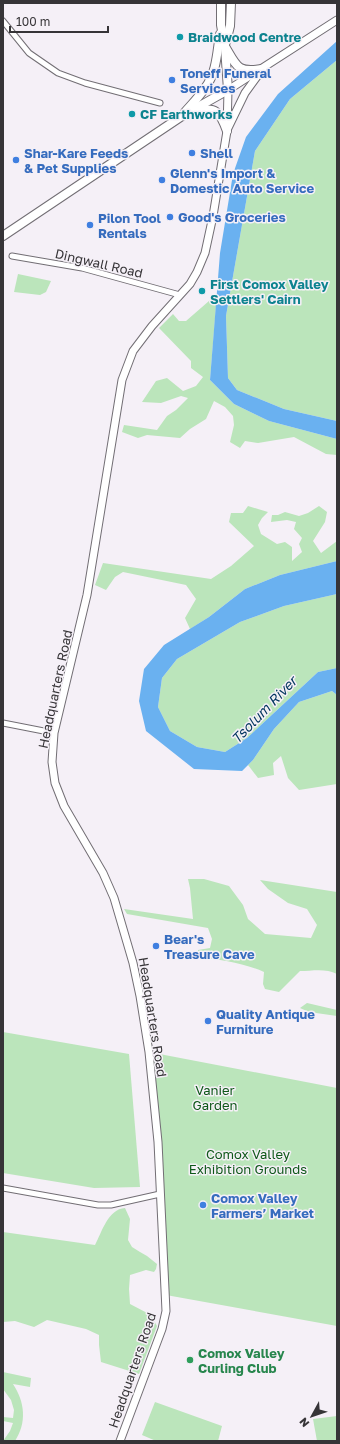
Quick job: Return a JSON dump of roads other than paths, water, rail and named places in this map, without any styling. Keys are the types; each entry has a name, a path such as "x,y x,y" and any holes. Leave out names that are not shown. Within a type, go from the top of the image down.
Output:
{"main road":[{"path":"182,116 206,87 211,78 216,61 221,25 222,3"},
{"path":"231,3 230,26 225,47 236,65 241,69 249,71 262,69"},
{"path":"3,236 182,116 262,69 337,20"},
{"path":"221,25 225,47 228,90"},
{"path":"227,131 245,93 262,69"},
{"name":"Headquarters Road","path":"120,1441 162,1329 166,1310 158,1142 149,1052 133,963 114,898 103,873 64,806 55,783 52,762 54,733 87,595 122,380 133,351 152,326 194,278 205,253 213,216 227,131 228,90"},
{"path":"182,116 201,110 211,109 221,116 227,131"}],"street":[{"path":"3,21 29,53 58,72 85,83 160,103"},
{"name":"Dingwall Road","path":"12,256 82,268 180,295"},
{"path":"3,723 54,733"},
{"path":"3,1188 111,1206 160,1194"}],"water":[{"path":"337,41 337,60 290,99 255,151 226,316 228,378 237,390 284,409 337,421 337,439 269,421 234,404 210,380 220,253 233,174 246,137 278,94"},
{"name":"Tsolum River","path":"337,561 337,594 284,606 240,622 177,659 162,678 158,707 170,731 197,747 225,752 247,738 318,672 337,668 337,695 332,691 299,702 274,729 253,760 242,771 194,769 146,731 139,701 144,669 164,645 209,617 245,589 280,575"}],"place":[{"name":"Braidwood Centre","path":"180,37"},
{"name":"Toneff Funeral Services","path":"172,80"},
{"name":"CF Earthworks","path":"132,114"},
{"name":"Shell","path":"192,153"},
{"name":"Shar-Kare Feeds & Pet Supplies","path":"16,160"},
{"name":"Glenn's Import & Domestic Auto Service","path":"162,180"},
{"name":"Good's Groceries","path":"170,217"},
{"name":"Pilon Tool Rentals","path":"90,225"},
{"name":"First Comox Valley Settlers' Cairn","path":"202,291"},
{"name":"Bear's Treasure Cave","path":"156,946"},
{"name":"Quality Antique Furniture","path":"208,1021"},
{"name":"Comox Valley Farmers’ Market","path":"203,1205"},
{"name":"Comox Valley Curling Club","path":"190,1360"}],"park label":[{"name":"Vanier Garden","path":"215,1098"},
{"name":"Comox Valley Exhibition Grounds","path":"248,1162"}]}
